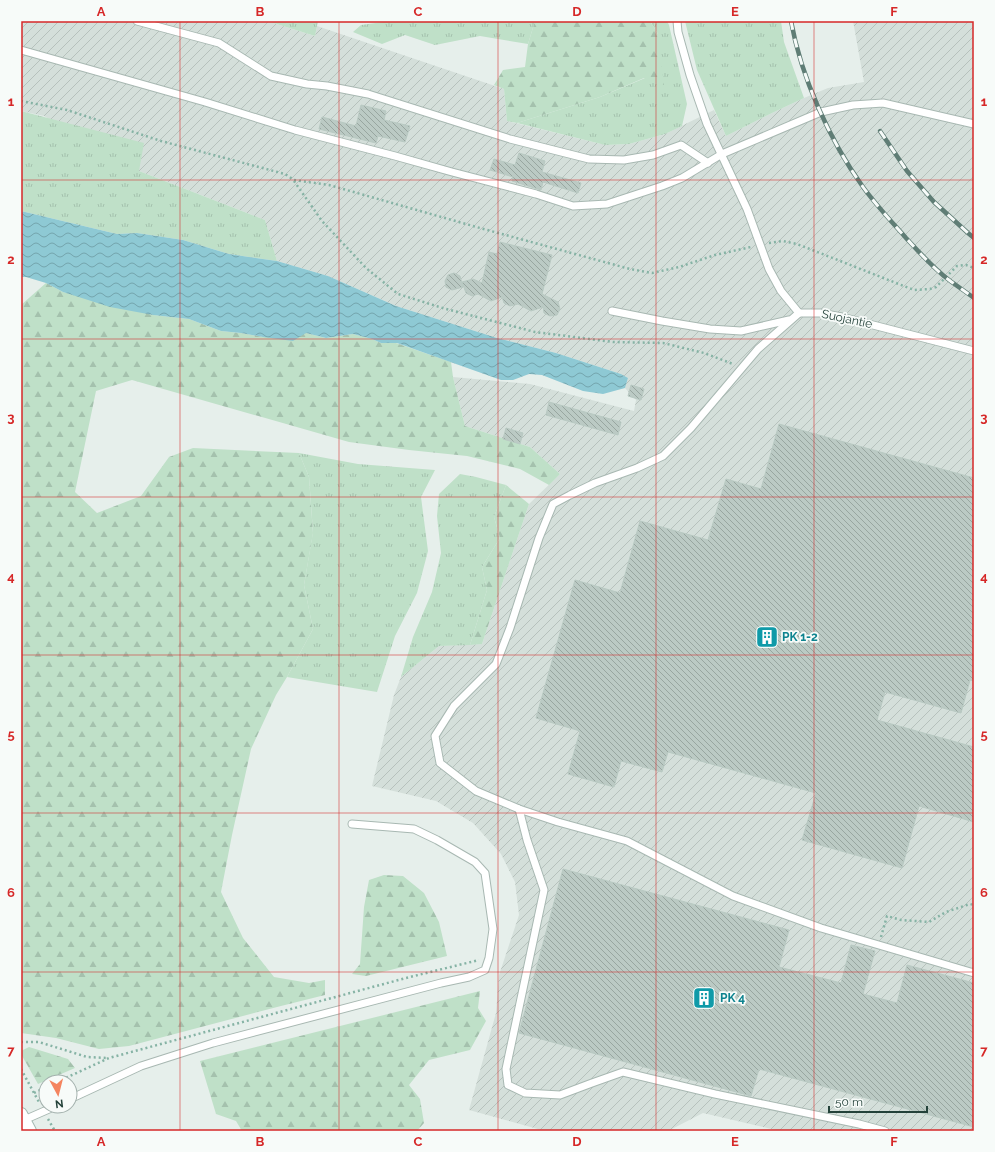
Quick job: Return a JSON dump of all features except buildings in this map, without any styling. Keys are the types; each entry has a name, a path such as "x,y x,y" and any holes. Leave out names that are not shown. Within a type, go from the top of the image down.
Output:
{"lane":[{"path":"137,21 219,43 271,76 368,94 510,139 589,159 624,160 653,155 681,145 708,163"},
{"path":"677,21 678,32 690,75 707,124 747,209 769,269 781,291 799,313 758,349 691,428 664,456 637,468 595,483 553,504 539,538 510,628 496,664 454,706 435,736 440,763 476,791 518,809 558,822 627,841 733,896 821,928 974,973"},
{"path":"21,50 205,102 295,130 536,194 574,206 607,204 662,186 682,178 722,154 821,112 853,105 883,103 974,124"},
{"path":"612,311 710,329 741,330 792,319"},
{"name":"Suojantie","path":"799,313 820,313 842,317 974,351"},
{"path":"518,809 544,890 506,1069 508,1085 525,1093 560,1095 623,1072 715,1094 859,1124 885,1131"},
{"path":"78,1095 141,1066 213,1043 469,977 486,970 493,929 485,873 475,862 438,840 414,829 352,824"},
{"path":"25,1122 39,1114"}],"path":[{"path":"21,101 67,110 161,141 285,174 294,180 322,221 366,268 398,294 446,309 535,332 614,342 663,343 704,353 734,364 740,369"},
{"path":"294,180 329,185 630,269 652,273 679,267 715,255 783,241 797,244 914,290 936,287 957,266 966,265 974,268"},
{"path":"879,945 886,916 901,920 929,922 946,912 970,904 974,905"},
{"path":"74,1074 109,1058 406,978 489,958"},
{"path":"21,1042 39,1042 87,1057 109,1058"},
{"path":"21,1069 38,1100"},
{"path":"34,1093 38,1091"},
{"path":"46,1114 55,1131"}],"shaded area":[{"path":"21,21 267,21 315,36 317,26 504,89 507,121 605,145 629,144 665,134 714,110 726,136 772,113 828,88 864,82 853,21 974,21 974,1131 780,1131 703,1113 668,1131 545,1131 469,1110 496,1013 499,975 519,915 515,882 501,854 473,823 436,801 372,786 394,695 401,677 439,646 482,644 529,504 560,474 530,447 465,426 453,377 530,384 634,411 636,400 625,388 628,378 621,374 556,353 497,338 396,306 328,276 277,261 265,220 139,171 44,116 21,111"}],"green space":[{"path":"267,21 318,21 315,36"},
{"path":"391,21 535,21 528,44 480,36 435,45 405,35 382,44 353,32 361,25"},
{"path":"535,21 650,21 658,34 664,85 644,78 600,97 517,123 507,121 504,89 494,85 503,70 525,67 528,44"},
{"path":"650,21 667,21 669,25 687,104 682,126 665,134 629,144 605,145 517,123 600,97 645,78 658,34"},
{"path":"685,21 781,21 784,42 804,98 726,136 697,70"},
{"path":"21,111 144,143 139,171 265,220 277,261 229,254 183,240 137,233 117,234 21,211"},
{"path":"46,283 63,292 153,315 189,319 221,331 263,337 306,333 326,338 353,334 381,343 396,343 451,362 453,377 465,426 530,447 560,474 549,485 520,469 467,456 349,442 132,380 96,391 75,492 97,513 141,496 169,457 193,448 299,453 309,477 313,533 304,585 313,629 276,695 251,749 221,892 243,938 274,977 309,983 325,980 325,995 129,1046 99,1049 56,1038 21,1033 21,305"},
{"path":"299,453 358,464 435,470 421,497 428,551 417,593 395,636 377,692 287,677 313,629 304,585 313,532 309,477"},
{"path":"460,474 506,485 494,517 500,538 482,567 487,590 470,645 439,646 401,677 413,637 432,592 441,553 437,516 439,494"},
{"path":"506,485 529,504 482,644 470,645 487,590 482,567 500,538 494,517"},
{"path":"384,875 403,876 424,893 439,922 447,956 366,976 352,974 360,964 364,907 369,880"},
{"path":"480,991 478,1008 486,1021 470,1050 429,1060 409,1085 420,1099 424,1123 417,1131 242,1131 236,1121 216,1114 200,1061"},
{"path":"29,1047 68,1059 75,1068 61,1074 38,1074 38,1084 21,1054 21,1051"}],"water":[{"path":"21,211 117,234 137,233 183,240 229,254 277,261 328,276 396,306 497,338 556,353 621,374 628,378 625,388 603,394 583,391 542,375 529,374 513,380 501,380 397,343 381,343 353,334 326,338 306,333 293,341 221,331 189,319 153,315 110,307 63,292 46,283 21,277"}],"railway":[{"path":"791,21 809,86 828,129 851,169 873,200 921,254 943,275 974,298"},
{"path":"880,131 907,171 934,202 974,238"}],"place":[{"name":"PK 1-2","path":"767,637"},
{"name":"PK 4","path":"704,998"}]}
